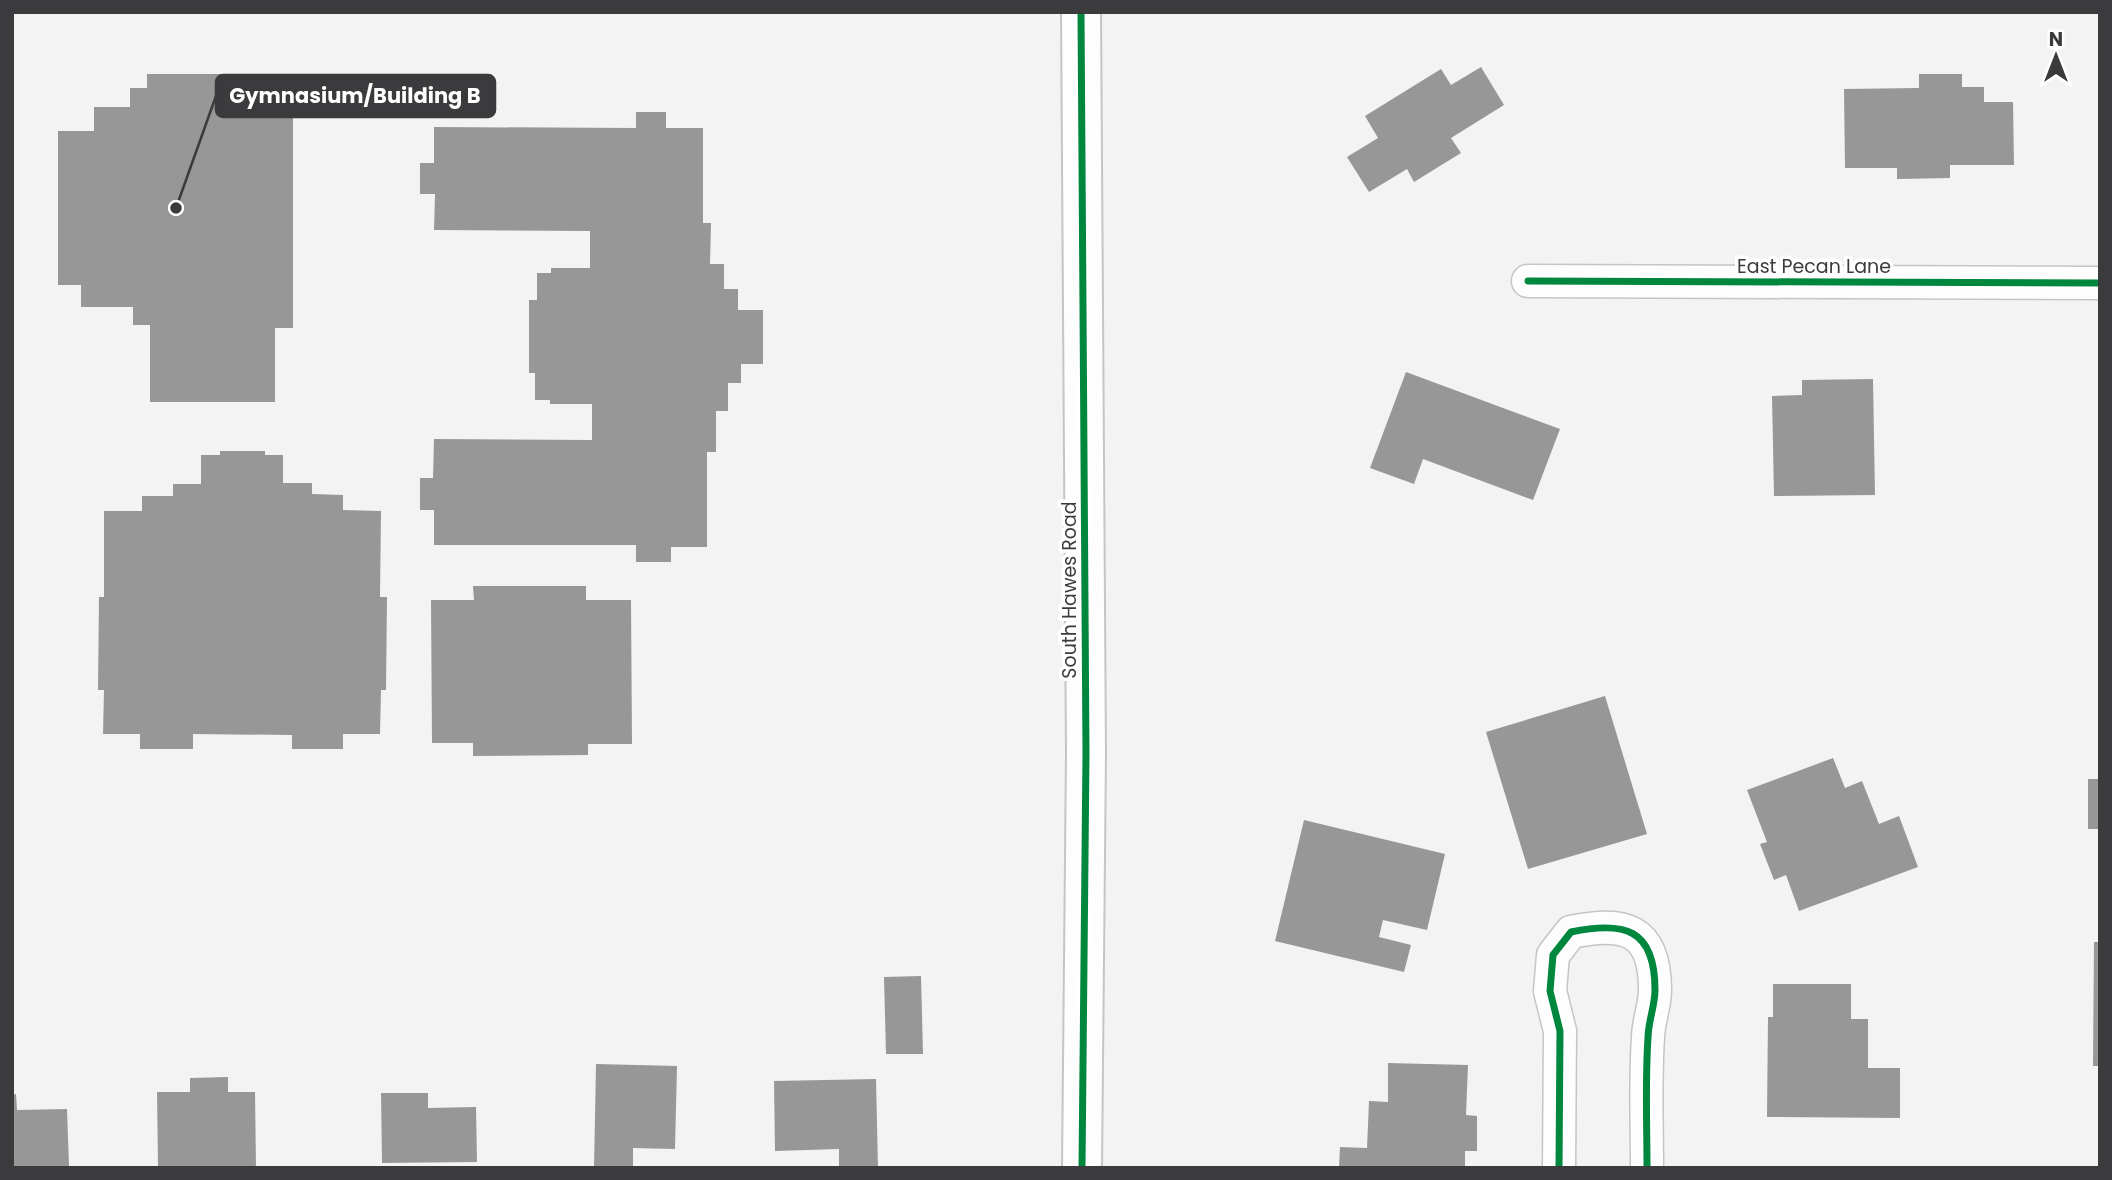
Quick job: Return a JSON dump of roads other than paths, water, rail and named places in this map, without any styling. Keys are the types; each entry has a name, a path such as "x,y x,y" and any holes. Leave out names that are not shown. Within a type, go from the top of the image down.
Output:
{"main road":[{"name":"South Hawes Road","path":"1081,12 1086,727 1082,1168"}],"street":[{"name":"East Pecan Lane","path":"1528,281 2100,283"},
{"path":"1559,1168 1560,1031 1550,991 1553,955 1571,932 1605,925 1631,931 1652,956 1655,993 1648,1036 1647,1168"}],"place":[{"name":"Gymnasium/Building B","path":"176,208"}]}
